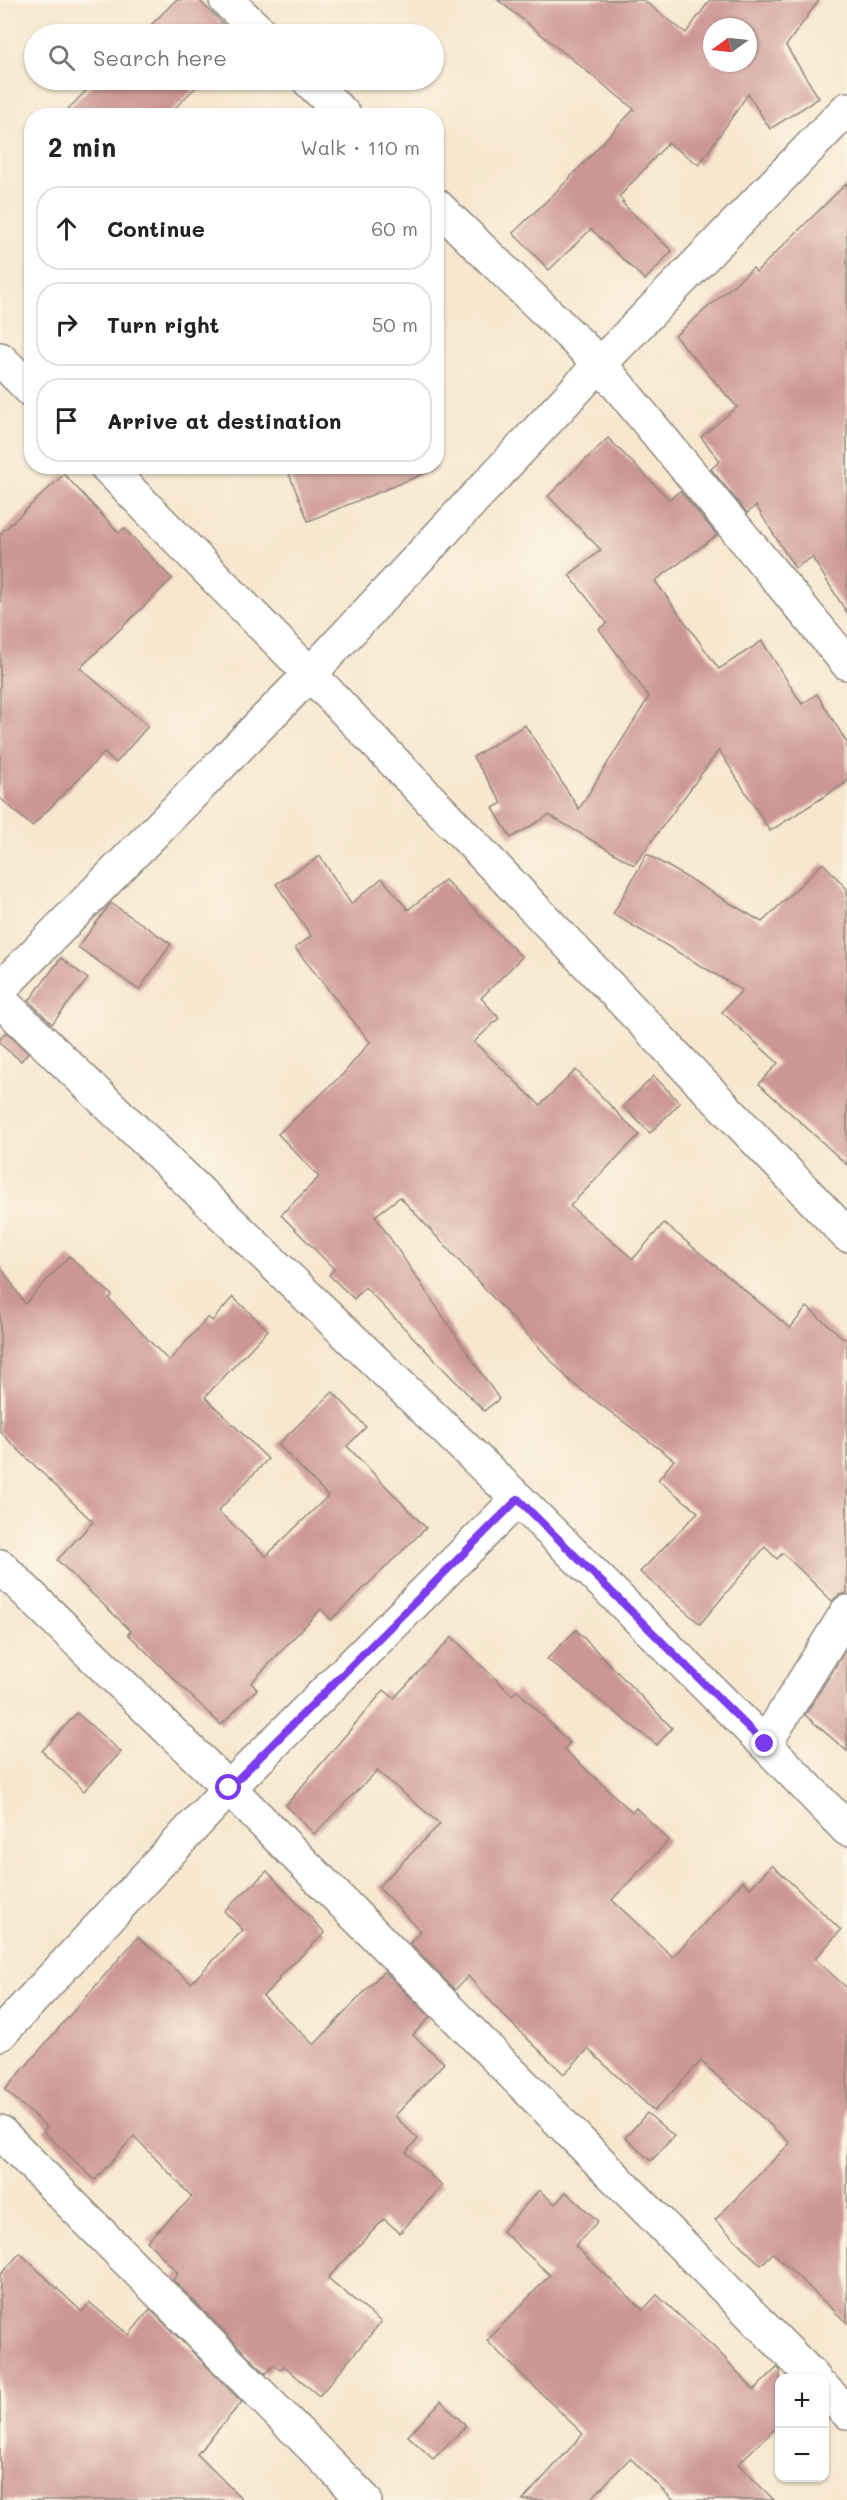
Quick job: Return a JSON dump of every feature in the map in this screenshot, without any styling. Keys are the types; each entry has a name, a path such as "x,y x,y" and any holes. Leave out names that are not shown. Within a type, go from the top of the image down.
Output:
{"street":[{"path":"226,0 251,24"},
{"path":"318,90 337,108"},
{"path":"0,989 310,674 600,364 847,109"},
{"path":"444,213 600,364 847,663"},
{"path":"0,359 24,383"},
{"path":"114,474 310,674 847,1235"},
{"path":"0,999 518,1499 765,1744 847,1829"},
{"path":"0,2034 229,1788 518,1499"},
{"path":"0,1566 229,1788 809,2374"},
{"path":"765,1744 847,1612"},
{"path":"0,2132 365,2500"},
{"path":"829,2393 847,2412"}],"building":[{"path":"176,0 199,0 223,24 152,24"},
{"path":"498,0 643,0 686,33 710,0 819,0 786,46 819,98 770,129 748,94 699,165 668,143 619,197 624,202 622,203 672,251 645,280 591,229 549,270 513,233 562,186 634,109"},
{"path":"87,90 193,90 175,108 69,108"},
{"path":"847,183 847,613 812,557 795,568 756,506 747,513 711,469 720,461 701,437 737,407 675,336 753,268 756,272"},
{"path":"608,438 669,499 680,491 717,535 655,581 719,669 762,641 802,704 817,694 847,743 847,782 770,831 719,750 634,865 549,815 511,838 493,808 502,803 473,757 525,725 579,809 649,697 599,629 607,623 569,575 601,550 548,496"},
{"path":"64,474 119,533 124,528 172,579 80,668 148,726 116,763 104,753 32,826 0,798 0,534"},
{"path":"289,474 423,474 308,521"},
{"path":"647,854 762,922 823,863 847,889 847,1165 759,1084 778,1063 722,1012 742,990 613,914"},
{"path":"320,856 351,904 382,878 408,910 445,880 522,957 481,998 499,1018 474,1042 540,1105 576,1070 639,1135 570,1206 633,1259 664,1223 790,1328 807,1307 847,1341 847,1593 839,1595 832,1601 783,1553 777,1559 765,1547 700,1624 640,1572 698,1512 658,1480 674,1460 571,1382 400,1197 375,1216 499,1399 484,1411 365,1287 354,1299 329,1275 334,1269 281,1215 319,1177 278,1134 343,1074 370,1042 295,948 311,936 276,884"},
{"path":"111,903 171,944 139,990 78,947"},
{"path":"61,958 88,979 52,1024 29,1001"},
{"path":"6,1032 28,1053 21,1061 0,1044 0,1039"},
{"path":"654,1076 680,1103 650,1133 623,1106"},
{"path":"69,1256 112,1295 109,1299 169,1361 208,1317 212,1321 233,1297 268,1330 205,1397 268,1459 218,1511 266,1556 328,1496 278,1444 333,1392 366,1427 347,1446 426,1528 331,1620 321,1609 251,1683 257,1689 221,1725 128,1634 131,1631 57,1560 93,1522 0,1432 0,1266 25,1304"},
{"path":"576,1630 672,1728 657,1745 547,1659"},
{"path":"452,1637 512,1695 517,1690 570,1743 564,1749 632,1812 636,1808 669,1840 612,1900 673,1957 743,1881 750,1888 772,1865 841,1930 815,1959 847,1988 847,2323 773,2253 761,2265 715,2220 790,2143 701,2061 654,2111 588,2049 564,2074 503,2015 468,1976 455,1990 410,1943 421,1931 378,1887 440,1824 377,1771 314,1834 286,1805 384,1690 394,1698"},
{"path":"847,1648 847,1751 805,1715"},
{"path":"77,1713 121,1752 84,1791 42,1751"},
{"path":"267,1871 325,1933 278,1978 279,1980 263,1996 314,2045 384,1971 430,2017 413,2035 444,2063 395,2116 418,2139 406,2152 442,2186 400,2233 384,2219 328,2278 381,2322 319,2396 284,2366 280,2370 274,2365 266,2374 173,2280 178,2273 147,2241 192,2197 134,2136 95,2180 43,2131 47,2127 5,2090 138,1937 191,1983 243,1930 224,1911"},
{"path":"647,2113 674,2136 651,2161 625,2138"},
{"path":"539,2190 555,2204 566,2192 598,2221 575,2246 643,2310 657,2295 719,2352 754,2390 777,2368 780,2370 780,2374 775,2374 775,2429 738,2464 774,2500 673,2500 630,2458 590,2500 523,2500 583,2434 487,2341 550,2275 502,2231"},
{"path":"20,2253 82,2312 90,2303 129,2335 150,2309 242,2402 197,2454 243,2500 0,2500 0,2275"},
{"path":"441,2401 466,2426 433,2459 408,2436"}],"route":[{"path":"229,1788 518,1499 765,1744"}]}
